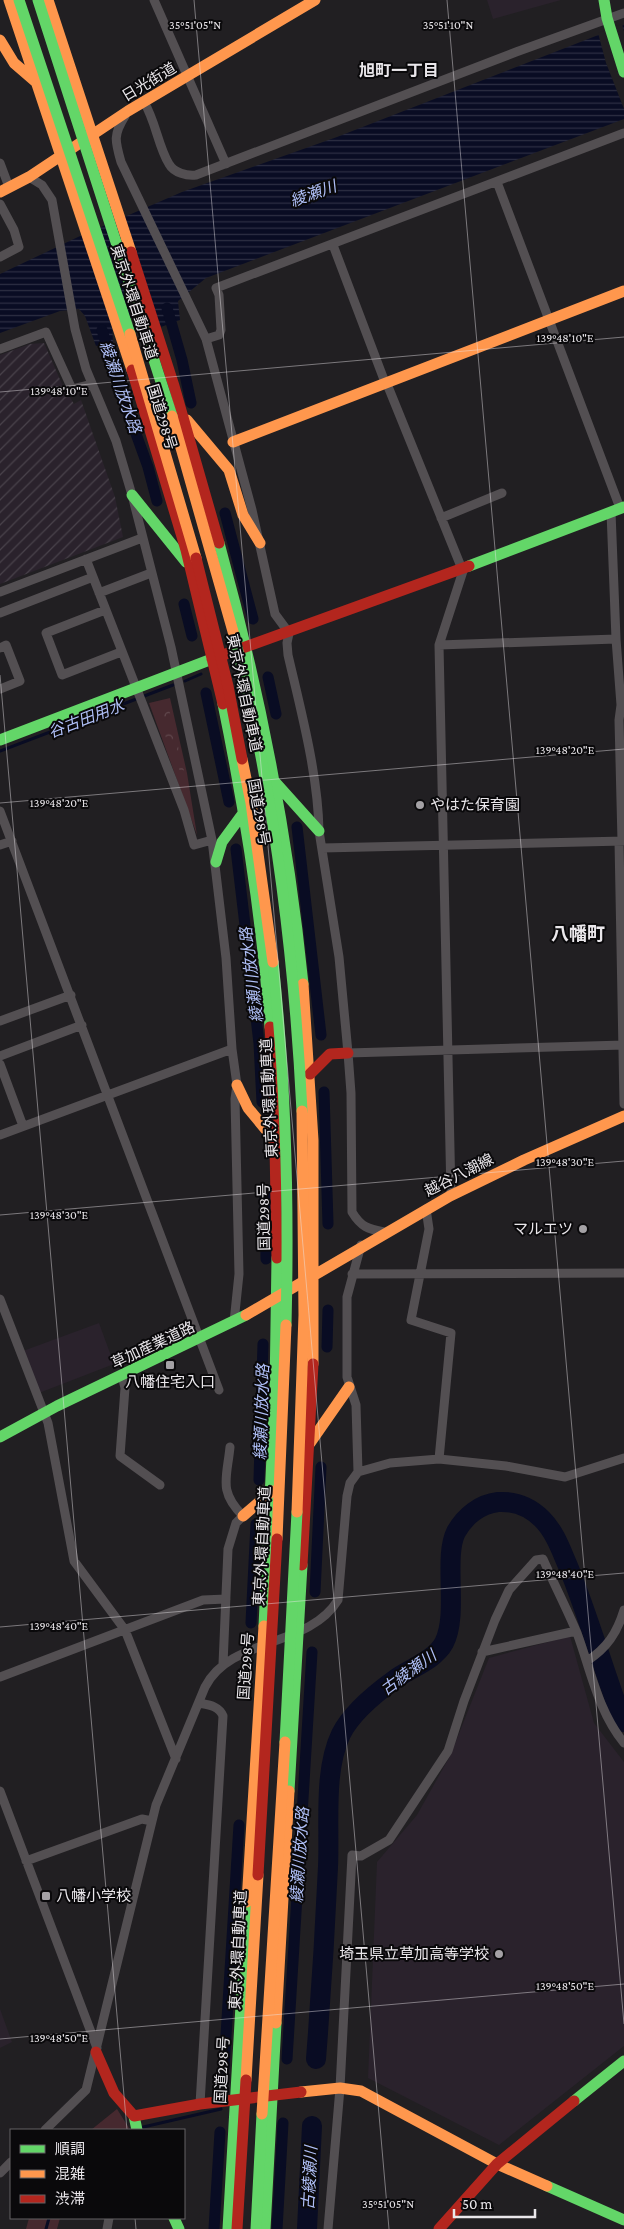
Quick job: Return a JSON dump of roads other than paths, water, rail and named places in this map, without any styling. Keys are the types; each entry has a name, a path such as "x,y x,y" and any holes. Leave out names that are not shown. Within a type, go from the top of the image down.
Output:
{"main road":[{"name":"国道298号","path":"10,0 146,417 190,567 244,812 255,882 270,1018 278,1150 278,1298 272,1491 228,2229"},
{"name":"東京外環自動車道","path":"19,0 157,420 201,574 225,672 248,784 264,883 277,987 287,1149 286,1377 237,2229"},
{"name":"東京外環自動車道","path":"38,0 173,415 218,571 266,779 279,854 296,994 301,1062 305,1193 304,1386 256,2229"},
{"name":"国道298号","path":"48,0 209,501 247,648 275,782 299,951 310,1074 315,1275 310,1443 265,2229"},
{"name":"日光街道","path":"5,189 62,156 128,111 314,0"},
{"path":"604,0 608,23 624,72"},
{"path":"0,40 14,63 37,83"},
{"path":"233,442 624,291"},
{"path":"182,415 229,470 240,507 260,543"},
{"path":"132,495 190,567"},
{"path":"0,740 136,687 463,569 618,509"},
{"path":"275,782 319,831"},
{"path":"216,862 222,842 244,812"},
{"path":"310,1074 330,1054 348,1053"},
{"path":"237,1085 248,1108 272,1137 278,1150"},
{"name":"越谷八潮線","path":"315,1275 361,1245 451,1195 498,1171 624,1116"},
{"name":"草加産業道路","path":"0,1437 44,1412 200,1340 278,1298 315,1275"},
{"path":"310,1443 349,1387"},
{"path":"243,1516 272,1491"},
{"path":"97,2050 114,2093 134,2116 137,2129"},
{"path":"439,2229 497,2164 624,2061"},
{"path":"134,2116 200,2104 340,2088 371,2094 497,2164 624,2220"}],"street":[{"path":"154,0 226,164"},
{"path":"144,102 152,117 169,165 189,176 608,23 624,13"},
{"path":"128,111 117,129 115,140 121,162 206,339 260,543 275,614 289,633 287,643 288,655 304,727 319,814 319,831 338,957 351,1093 352,1212 359,1224 366,1228 384,1232"},
{"path":"206,339 219,334 221,330 219,295 216,288 624,133"},
{"path":"0,164 5,189"},
{"path":"29,176 42,185 49,193 56,219 75,329 92,384 116,441 132,495 176,673 216,862 226,958 232,1049 237,1085 234,1099 239,1274 234,1322"},
{"path":"497,182 618,509 619,641 623,705 619,720 624,1104"},
{"path":"0,204 14,230 19,247 0,258"},
{"path":"332,245 440,518 463,569 439,645 451,1195"},
{"path":"0,349 46,332 72,389 92,384"},
{"path":"440,518 502,493"},
{"path":"0,592 142,538"},
{"path":"86,559 184,810 194,845 212,840"},
{"path":"99,593 151,573"},
{"path":"0,613 93,577"},
{"path":"106,610 46,633 62,675 121,652"},
{"path":"439,645 619,641"},
{"path":"0,648 6,646 20,681 0,688"},
{"path":"0,811 109,1094 219,1390"},
{"path":"0,845 12,841"},
{"path":"322,848 622,841"},
{"path":"0,1021 71,995"},
{"path":"0,1056 82,1025"},
{"path":"348,1053 624,1045"},
{"path":"0,1135 232,1049"},
{"path":"0,1064 24,1126"},
{"path":"426,1208 430,1228 411,1320 451,1333 440,1459"},
{"path":"46,2129 86,2090 152,1822 212,1674 223,1664 322,1619 331,1612 338,1600 347,1496 350,1483 358,1472 357,1413 349,1387 347,1372 347,1297 361,1245"},
{"path":"352,1274 624,1273"},
{"path":"0,1299 44,1412 74,1561 126,1630 176,1759"},
{"path":"122,1376 125,1388 120,1456 160,1484"},
{"path":"223,1664 230,1536 236,1523 243,1516 231,1505 227,1496 230,1447"},
{"path":"358,1472 390,1463 440,1459 506,1466 565,1477 624,1458"},
{"path":"328,2229 340,2088 352,1855 361,1856 389,1840 416,1802 448,1751 482,1652 509,1590 536,1560 543,1560 589,1660 611,1726 624,1743"},
{"path":"0,1677 203,1600 226,1599"},
{"path":"589,1660 607,1645 616,1633 624,1610"},
{"path":"482,1652 576,1631"},
{"path":"199,1703 213,1706 221,1711 223,1716 200,2104"},
{"path":"0,1791 97,2050"},
{"path":"26,1861 142,1819 152,1822"},
{"path":"0,2173 10,2163"}],"water":[{"name":"綾瀬川","path":"624,25 624,119 206,278 178,301 180,320 161,327 153,311 112,324 113,343 96,346 85,316 79,309 60,311 0,333 0,274 78,237 182,192 337,137"}],"waterway":[{"name":"綾瀬川放水路","path":"167,308 182,360 191,403"},
{"name":"綾瀬川放水路","path":"102,330 118,384 148,467 157,501"},
{"name":"綾瀬川放水路","path":"225,513 253,619"},
{"name":"綾瀬川放水路","path":"184,604 192,636"},
{"name":"谷古田用水","path":"185,681 201,674"},
{"name":"綾瀬川放水路","path":"268,677 276,714"},
{"name":"谷古田用水","path":"0,751 173,685"},
{"name":"綾瀬川放水路","path":"206,693 229,802"},
{"name":"綾瀬川放水路","path":"297,827 321,1035"},
{"name":"綾瀬川放水路","path":"236,849 259,1043 262,1102"},
{"name":"綾瀬川放水路","path":"324,1092 328,1224"},
{"name":"綾瀬川放水路","path":"265,1194 266,1259"},
{"name":"綾瀬川放水路","path":"327,1347 328,1310"},
{"name":"綾瀬川放水路","path":"259,1480 263,1344"},
{"name":"綾瀬川放水路","path":"315,1592 321,1467"},
{"name":"古綾瀬川","path":"316,2059 328,1867 328,1799 335,1749 345,1726 364,1704 394,1680 434,1655 444,1643 450,1617 452,1543 460,1526 468,1516 479,1508 498,1502 516,1504 527,1508 547,1524 554,1535 575,1584 613,1696 624,1722"},
{"name":"綾瀬川放水路","path":"251,1623 256,1524"},
{"name":"綾瀬川放水路","path":"287,2059 312,1652"},
{"name":"綾瀬川放水路","path":"224,2068 239,1825"},
{"path":"139,2128 221,2109"},
{"name":"綾瀬川放水路","path":"277,2229 283,2123"},
{"name":"古綾瀬川","path":"307,2229 312,2126"},
{"name":"綾瀬川放水路","path":"214,2229 220,2132"},
{"path":"46,2229 49,2219"}],"place":[{"name":"やはた保育園","path":"420,805"},
{"name":"マルエツ","path":"583,1229"},
{"name":"八幡住宅入口","path":"170,1365"},
{"name":"八幡小学校","path":"46,1896"},
{"name":"埼玉県立草加高等学校","path":"499,1954"}],"district":[{"name":"旭町一丁目","path":"399,70"},
{"name":"八幡町","path":"578,934"}]}
